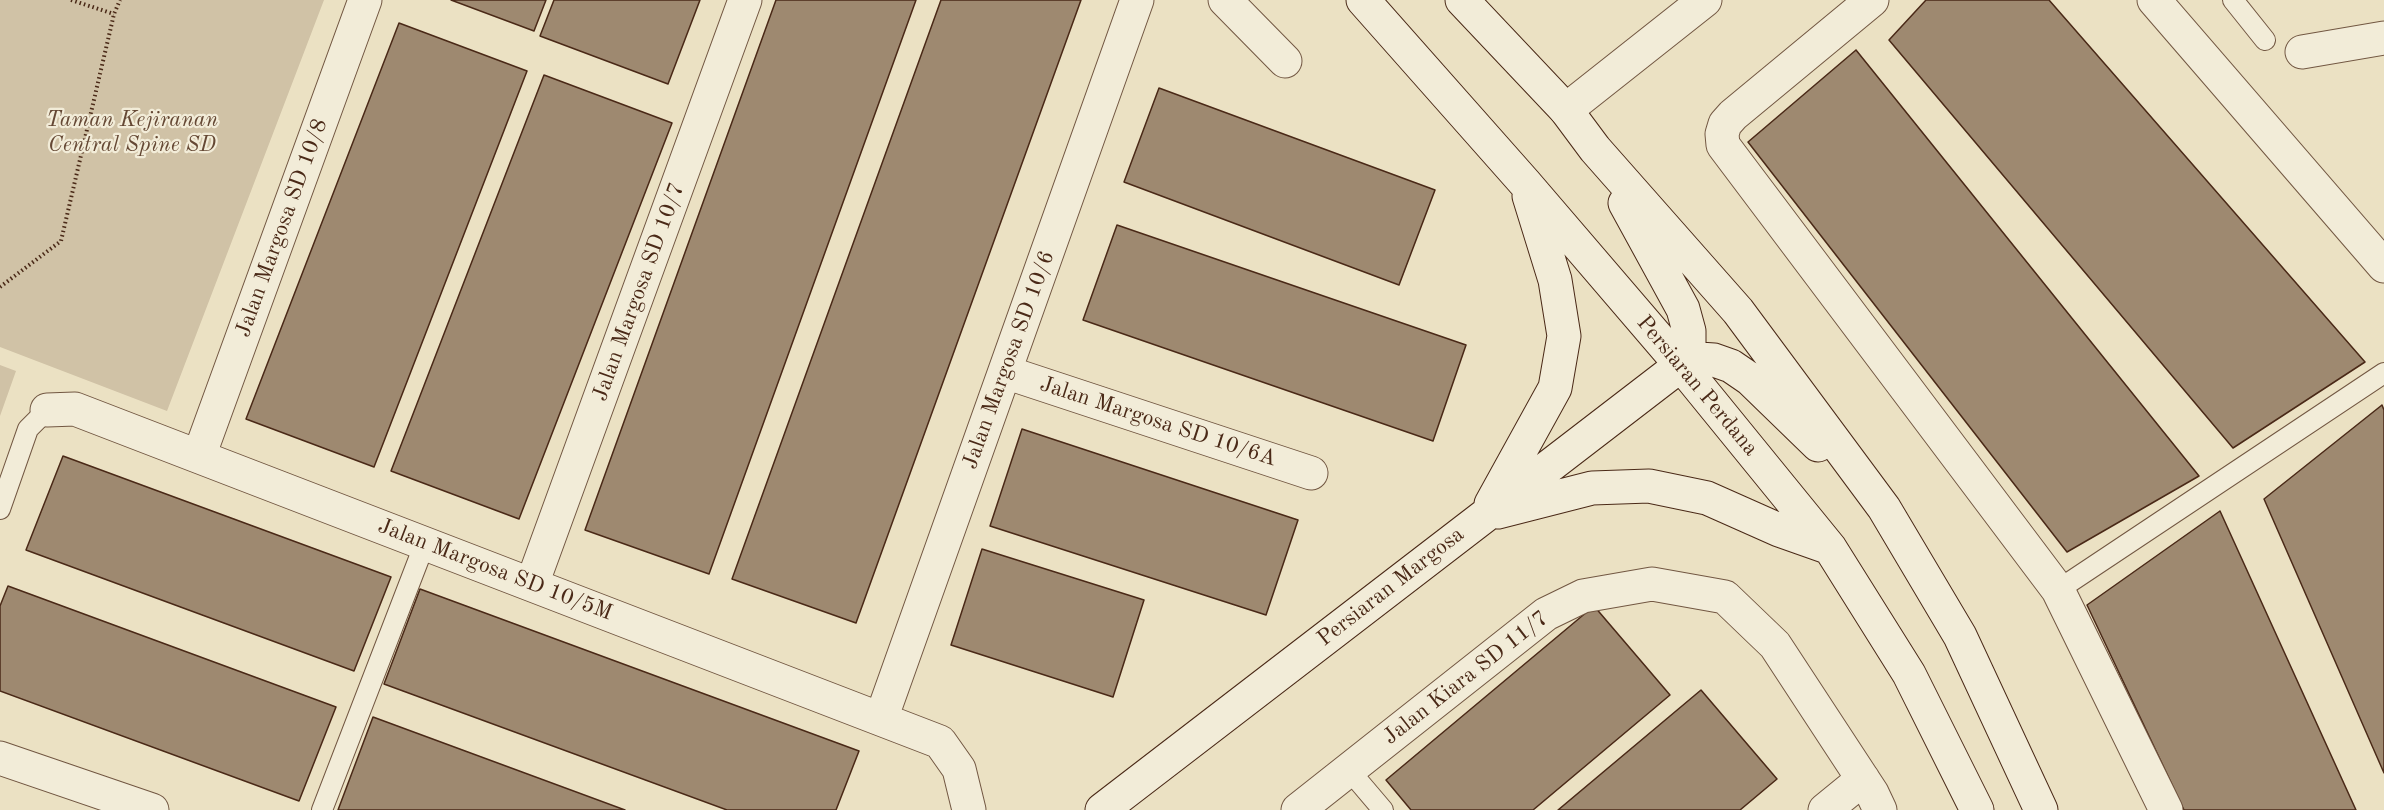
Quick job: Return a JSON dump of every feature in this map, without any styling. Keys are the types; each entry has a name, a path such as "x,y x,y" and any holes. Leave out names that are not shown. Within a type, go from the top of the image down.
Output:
{"street":[{"name":"Jalan Margosa SD 10/8","path":"199,456 365,0"},
{"name":"Jalan Margosa SD 10/7","path":"532,584 745,0"},
{"name":"Jalan Margosa SD 10/6","path":"881,719 1137,0"},
{"path":"1225,0 1285,61"},
{"name":"Persiaran Perdana","path":"1363,0 1525,183 1681,365 1830,548 1909,674 1977,810"},
{"path":"1462,0 1566,110 1595,149 1738,311 1884,508 1960,636 2041,810"},
{"path":"1566,110 1705,0"},
{"path":"1872,0 1733,115 1725,124 1722,134 1723,146 2058,590 2166,810"},
{"path":"2154,0 2384,266"},
{"path":"2302,52 2384,38"},
{"path":"1595,149 1683,309 1689,331 1689,350 1681,365"},
{"path":"1485,516 1555,388 1564,336 1555,280 1525,183"},
{"path":"1681,365 1699,359 1714,360 1731,366 1750,379 1884,508"},
{"name":"Persiaran Margosa","path":"1102,810 1681,365"},
{"name":"Jalan Margosa SD 10/6A","path":"1005,372 1311,473"},
{"name":"Jalan Margosa SD 10/5M","path":"47,410 75,409 940,742 959,769 969,810"},
{"path":"1485,516 1592,488 1649,486 1707,498 1779,530 1830,548"},
{"name":"Jalan Kiara SD 11/7","path":"1298,810 1546,614 1583,596 1653,584 1725,597 1776,645 1863,779 1880,810"},
{"path":"0,758 152,810"},
{"path":"1825,810 1863,779"}],"lane":[{"path":"2233,0 2265,40"},
{"path":"2058,590 2384,373"},
{"path":"0,509 28,429 47,410"},
{"path":"322,810 425,543"},
{"path":"1349,770 1383,810"}],"path":[{"path":"71,0 114,14"},
{"path":"0,286 61,241 114,14 120,0"}],"green space":[{"name":"Taman Kejiranan Central Spine SD","path":"0,0 324,0 167,411 0,347"},
{"path":"0,365 16,371 0,416"}],"building":[{"path":"451,0 546,0 534,31"},
{"path":"554,0 700,0 668,84 540,36"},
{"path":"776,0 916,0 709,574 585,530"},
{"path":"941,0 1081,0 856,623 732,579"},
{"path":"1926,0 2049,0 2365,362 2233,448 1889,40"},
{"path":"399,23 527,71 374,467 246,419"},
{"path":"1856,50 2199,476 2067,552 1748,142"},
{"path":"544,75 672,123 519,519 391,471"},
{"path":"1159,88 1435,190 1399,285 1124,182"},
{"path":"1117,225 1466,345 1433,441 1083,320"},
{"path":"2382,405 2384,410 2384,773 2264,499"},
{"path":"1022,429 1298,520 1266,615 990,526"},
{"path":"63,456 391,577 354,671 26,550"},
{"path":"2220,511 2356,810 2184,810 2087,605"},
{"path":"982,549 1144,600 1113,697 951,645"},
{"path":"8,586 336,707 299,801 0,691 0,606"},
{"path":"420,589 859,751 836,810 727,810 384,684"},
{"path":"1594,606 1670,695 1533,810 1411,810 1386,780"},
{"path":"1701,690 1777,779 1740,810 1558,810"},
{"path":"373,717 625,810 338,810"}]}
